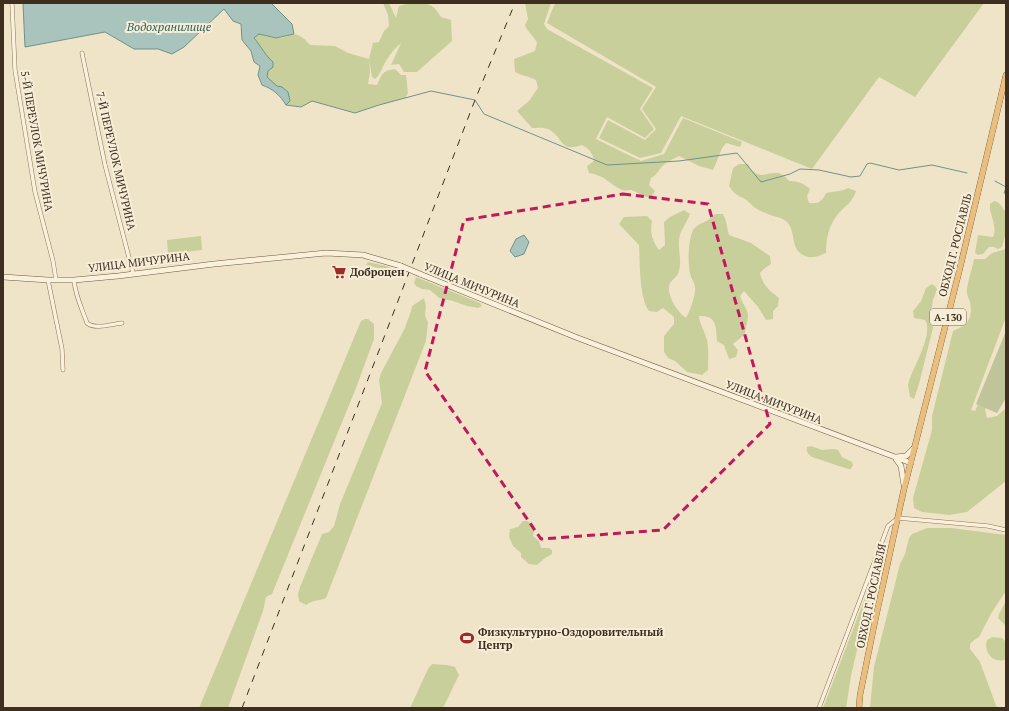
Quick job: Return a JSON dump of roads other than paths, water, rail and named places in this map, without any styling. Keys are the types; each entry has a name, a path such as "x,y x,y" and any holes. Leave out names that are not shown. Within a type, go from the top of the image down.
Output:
{"highway":[{"name":"ОБХОД Г. РОСЛАВЛЬ","path":"904,489 959,272 1006,75"},
{"name":"ОБХОД Г. РОСЛАВЛЯ","path":"859,708 875,621 904,489"}],"main road":[{"name":"УЛИЦА МИЧУРИНА","path":"3,277 74,280 326,253 363,255 401,266 540,324 911,464"},
{"path":"893,457 906,456 915,447"},
{"path":"893,457 901,466 903,471 904,489"}],"street":[{"name":"5-Й ПЕРЕУЛОК МИЧУРИНА","path":"12,3 15,70 35,192 53,261 56,280"},
{"name":"7-Й ПЕРЕУЛОК МИЧУРИНА","path":"82,53 105,165 134,273"},
{"path":"48,280 62,349 63,370"},
{"path":"74,280 76,294 87,323 90,326 122,323"},
{"path":"819,708 888,526 898,518 988,526 1006,530"}],"water":[{"name":"Водохранилище","path":"23,3 271,3 292,24 294,34 276,38 259,34 254,38 273,62 273,67 268,71 267,77 277,86 282,87 288,92 290,101 286,105 270,88 262,85 258,75 260,66 254,62 251,51 242,40 241,24 233,21 224,9 184,47 172,54 158,49 134,49 105,32 25,47"},
{"path":"524,235 529,242 524,254 515,257 510,251 516,239"}],"waterway":[{"path":"286,105 301,107 312,101 355,113 431,91 475,100 484,114 607,165 679,161 737,153 761,182 790,174 800,169 819,170 851,177 860,176 867,164 870,163 899,170 932,165 967,173"},
{"path":"995,181 1006,187"},
{"path":"1006,188 1004,193 1006,194"}],"railway":[{"path":"242,708 475,100 515,3"}],"place":[{"name":"Доброцен","path":"339,272"},
{"name":"Физкультурно-Оздоровительный Центр","path":"467,638"}]}
